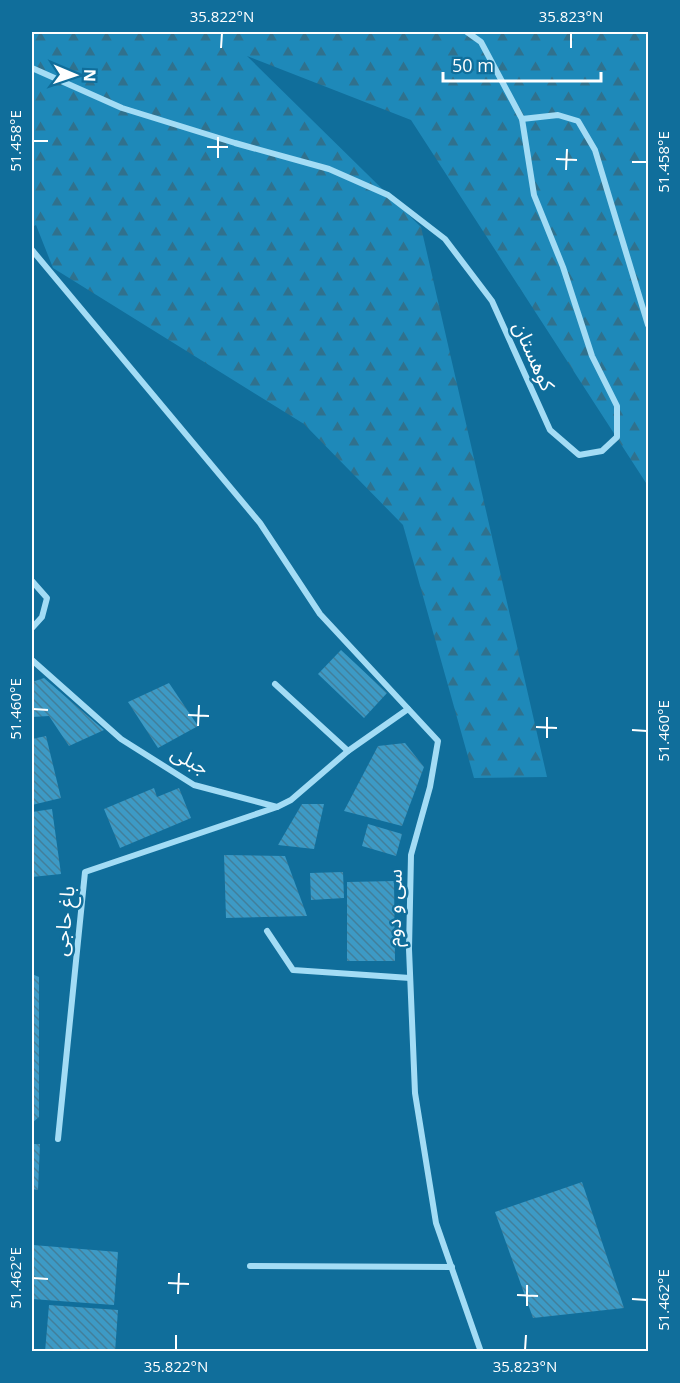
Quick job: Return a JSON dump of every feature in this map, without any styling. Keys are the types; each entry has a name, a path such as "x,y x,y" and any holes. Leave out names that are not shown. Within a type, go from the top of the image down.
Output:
{"street":[{"name":"کوهستان","path":"32,68 122,108 234,143 329,169 388,195 445,239 492,301 550,430 579,455 602,451 617,437 617,406 592,356 563,267 534,195 522,119 481,42 467,32"},
{"path":"522,119 558,115 578,121 595,150 648,325"},
{"name":"سی و دوم","path":"32,250 260,523 320,614 438,741 430,787 411,855 410,978 415,1093 436,1223 481,1352"},
{"path":"32,581 46,598 42,617 32,628"},
{"name":"جبلی","path":"32,660 121,740 194,785 277,807"},
{"path":"275,684 348,751"},
{"path":"277,807 291,800 348,751 408,709"},
{"name":"باغ حاجی","path":"58,1138 86,872 277,807"},
{"path":"267,931 293,970 410,978"},
{"path":"250,1266 452,1268"}],"green space":[{"path":"32,32 648,32 648,486 411,120 247,56 421,227 547,777 474,778 403,525 304,424 53,268 36,225 32,227"}],"building":[{"path":"341,650 387,693 364,718 318,674"},
{"path":"44,678 104,730 69,746 49,716 32,717 32,682"},
{"path":"169,683 198,726 158,748 128,702"},
{"path":"46,736 61,798 32,805 32,739"},
{"path":"405,743 424,767 402,826 344,811 378,746"},
{"path":"154,788 157,797 179,788 191,818 120,848 104,809"},
{"path":"302,804 324,804 314,849 278,845"},
{"path":"52,809 61,874 32,877 32,812"},
{"path":"368,824 402,834 396,856 362,846"},
{"path":"224,855 285,856 307,916 226,918"},
{"path":"343,872 344,898 311,900 310,873"},
{"path":"394,881 395,961 347,961 347,882"},
{"path":"32,974 39,977 39,1117 32,1123"},
{"path":"32,1144 40,1144 38,1190 32,1189"},
{"path":"582,1182 624,1308 533,1318 495,1212"},
{"path":"33,1245 118,1252 114,1305 32,1299"},
{"path":"49,1305 118,1310 115,1352 45,1352"}]}
